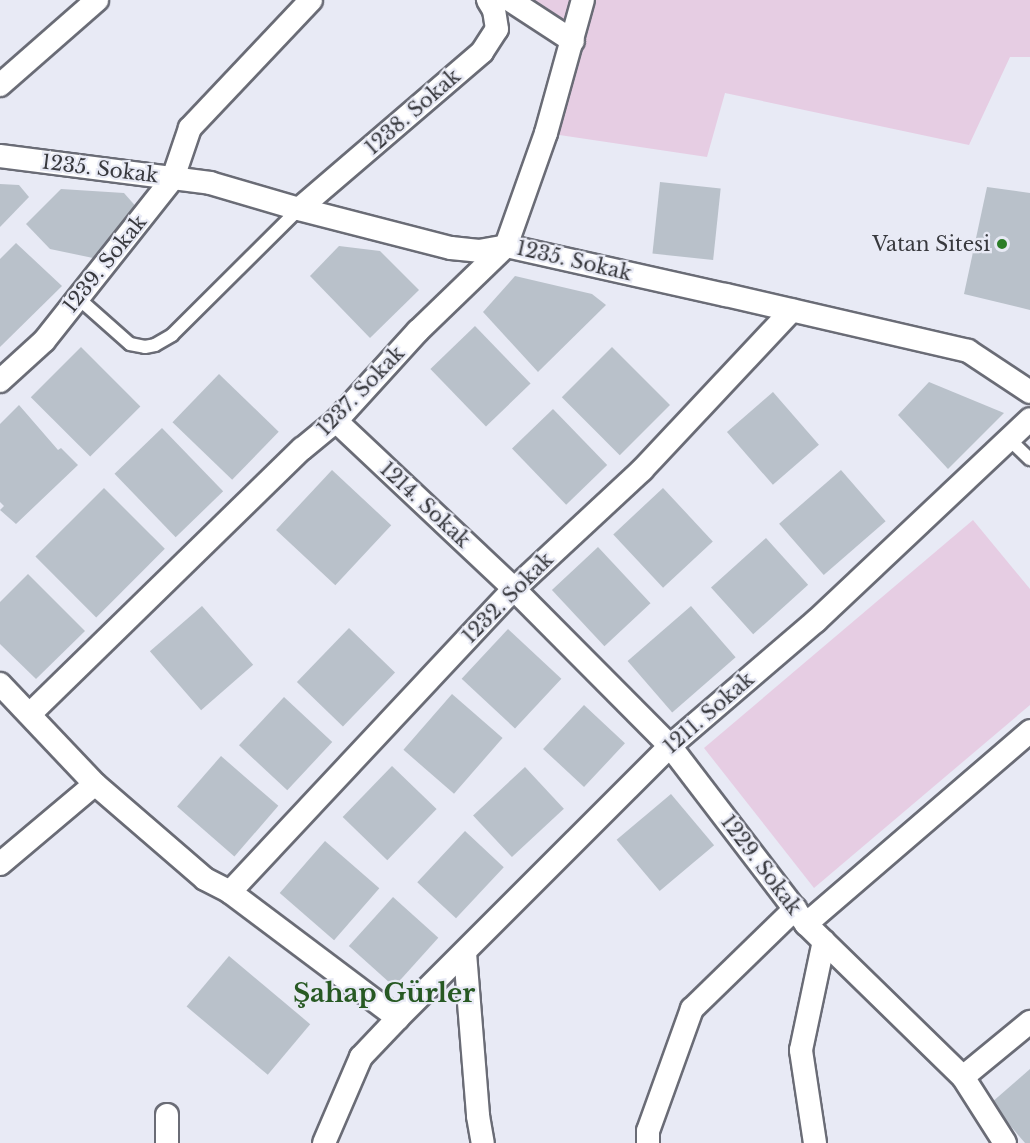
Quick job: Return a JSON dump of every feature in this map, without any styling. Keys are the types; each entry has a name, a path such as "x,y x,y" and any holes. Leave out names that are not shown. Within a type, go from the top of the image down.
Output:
{"street":[{"path":"0,85 97,0"},
{"name":"1239. Sokak","path":"0,381 44,341 173,178 190,128 311,0"},
{"name":"1238. Sokak","path":"299,209 482,52 497,29 494,10 488,0"},
{"path":"510,0 573,41"},
{"name":"1237. Sokak","path":"30,714 302,449 336,421 418,332 506,246 546,134 583,0"},
{"name":"1235. Sokak","path":"0,156 210,183 299,209 451,248 479,251 506,246 792,310 968,351 1030,392"},
{"name":"1232. Sokak","path":"230,892 514,589 642,470 792,310"},
{"name":"1211. Sokak","path":"324,1143 361,1057 398,1018 465,954 670,746 816,621 1030,419"},
{"name":"1214. Sokak","path":"336,421 514,589"},
{"name":"1229. Sokak","path":"514,589 670,746 801,916 963,1077 1005,1143"},
{"path":"0,684 95,784 205,879 230,892 398,1018"},
{"path":"648,1143 648,1131 692,1009 801,916 1030,731"},
{"path":"0,864 95,784"},
{"path":"815,1143 801,1050 824,941"},
{"path":"465,954 478,1116 483,1143"},
{"path":"963,1077 1030,1022"},
{"path":"167,1114 167,1143"}],"lane":[{"path":"78,298 130,344 145,347 155,345 172,335 299,209"},
{"path":"1009,439 1030,459"}],"shaded area":[{"path":"503,0 1030,0 1030,57 1010,57 969,145 725,93 707,157 546,133 573,41"},
{"path":"973,520 1030,589 1030,705 814,888 704,748"}],"building":[{"path":"660,182 721,188 713,260 652,254"},
{"path":"0,184 19,185 29,197 0,227"},
{"name":"Vatan Sitesi","path":"987,187 1030,193 1030,310 964,294"},
{"path":"61,189 124,193 139,210 93,258 50,249 26,224"},
{"path":"16,243 62,286 0,347 0,259"},
{"path":"339,246 380,251 419,290 370,338 310,276"},
{"path":"515,276 592,294 606,305 538,372 483,312"},
{"path":"475,326 531,384 486,427 430,369"},
{"path":"81,347 140,406 90,457 31,397"},
{"path":"612,347 670,405 620,455 562,397"},
{"path":"219,374 279,432 232,480 172,422"},
{"path":"929,382 1004,413 948,469 898,415"},
{"path":"773,392 819,445 773,485 727,432"},
{"path":"19,405 58,450 61,448 78,465 16,524 0,510 4,506 0,502 0,424"},
{"path":"553,409 607,465 566,505 512,449"},
{"path":"162,428 223,491 176,537 115,474"},
{"path":"332,470 391,525 335,585 276,530"},
{"path":"841,470 886,521 824,575 779,524"},
{"path":"104,488 165,549 96,617 35,557"},
{"path":"663,488 713,541 663,588 613,534"},
{"path":"766,538 808,585 753,634 711,588"},
{"path":"598,547 651,603 604,646 552,590"},
{"path":"28,574 85,631 36,679 0,644 0,602"},
{"path":"202,606 253,665 201,710 150,651"},
{"path":"691,606 736,657 672,712 628,661"},
{"path":"349,628 395,672 343,726 297,682"},
{"path":"508,629 561,679 515,729 462,679"},
{"path":"452,694 503,738 454,794 403,750"},
{"path":"284,697 332,742 287,790 239,745"},
{"path":"584,705 625,743 584,787 543,749"},
{"path":"221,756 278,806 234,856 177,807"},
{"path":"392,766 437,809 387,860 343,817"},
{"path":"525,767 564,809 512,857 473,815"},
{"path":"671,794 714,845 660,891 617,840"},
{"path":"465,831 504,867 456,918 417,882"},
{"path":"325,841 379,888 334,940 280,893"},
{"path":"393,897 438,938 394,987 349,946"},
{"path":"229,956 310,1024 268,1075 187,1007"},
{"path":"1030,1069 1030,1143 1025,1143 991,1103"}],"place":[{"name":"Vatan Sitesi","path":"1002,244"}],"district":[{"name":"Şahap Gürler","path":"384,994"}]}
